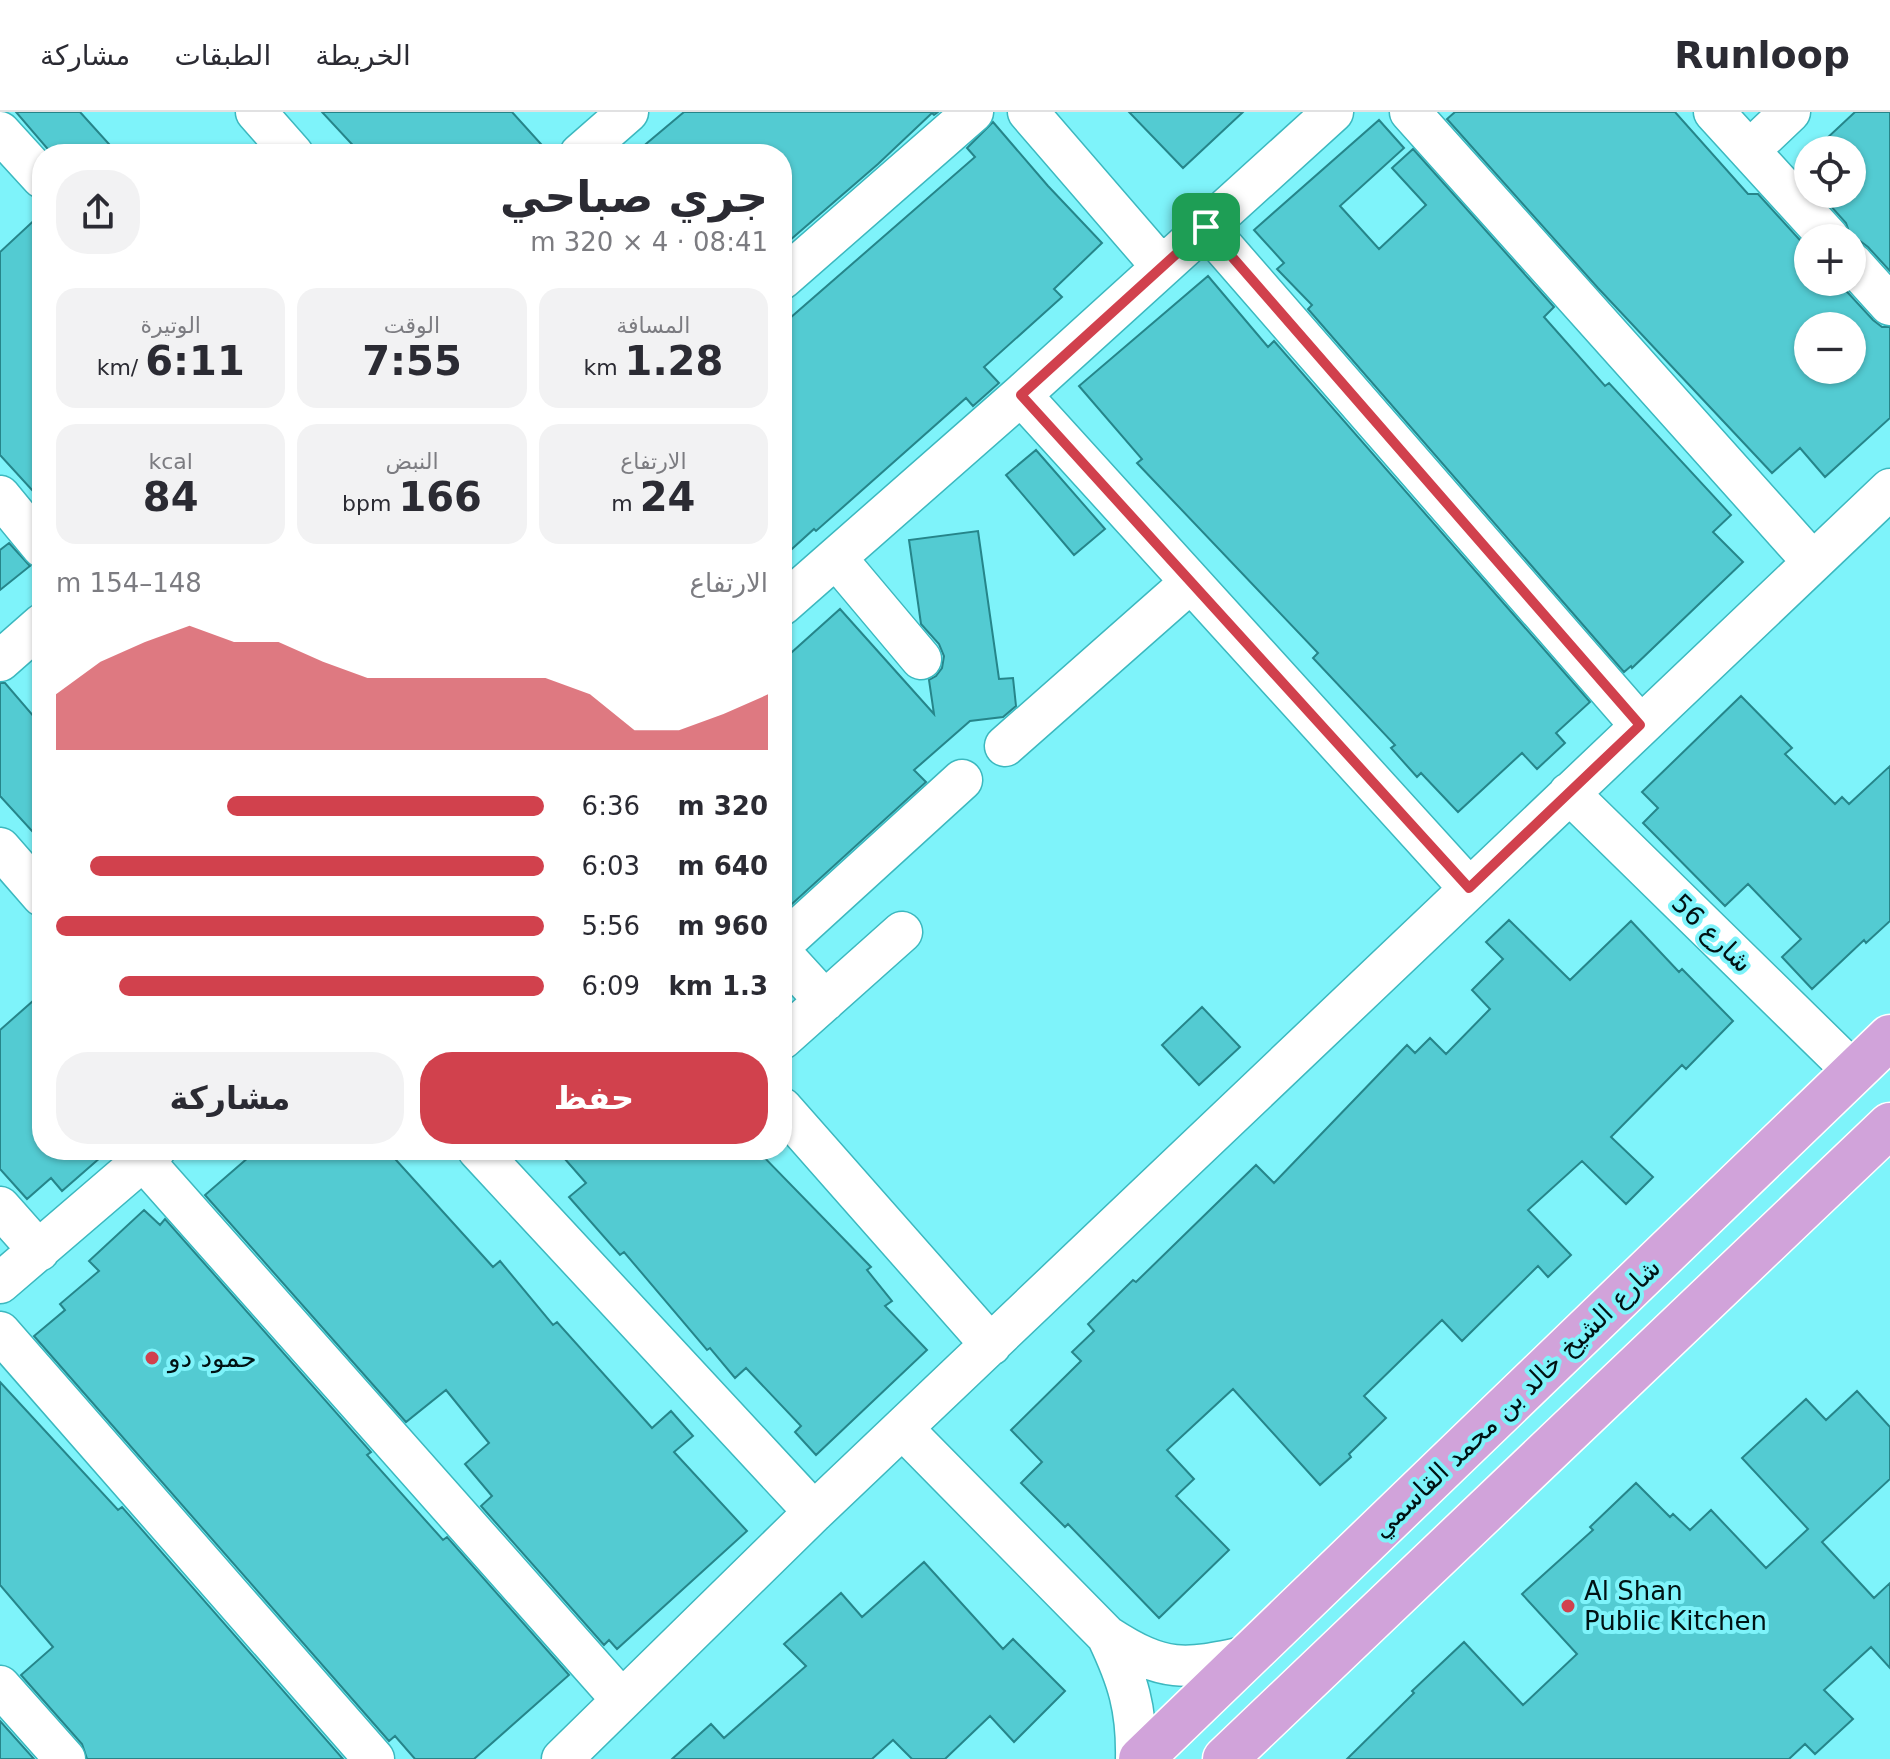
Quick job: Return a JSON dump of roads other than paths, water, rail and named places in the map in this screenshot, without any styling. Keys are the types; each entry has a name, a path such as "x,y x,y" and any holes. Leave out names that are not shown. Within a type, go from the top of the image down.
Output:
{"main road":[{"name":"شارع الشيخ خالد بن محمد القاسمي","path":"1139,1759 1890,1037"},
{"path":"1225,1759 1883,1138"}],"street":[{"path":"591,144 628,112"},
{"path":"792,270 973,112"},
{"path":"1028,112 1162,267"},
{"path":"792,596 1021,395 1333,112"},
{"path":"1410,112 1813,562"},
{"path":"1714,112 1816,224"},
{"path":"1750,150 1790,112"},
{"path":"0,132 32,167"},
{"path":"1206,227 1640,725"},
{"path":"1866,278 1890,305"},
{"path":"1021,395 1469,888"},
{"path":"562,1759 814,1512 1890,489"},
{"path":"0,496 32,535"},
{"path":"836,558 921,659"},
{"path":"1005,746 1191,582"},
{"path":"0,661 32,633"},
{"path":"792,935 962,780"},
{"name":"شارع 56","path":"1569,793 1854,1072"},
{"path":"0,848 32,885"},
{"path":"792,1030 902,932"},
{"path":"792,965 825,1001"},
{"path":"792,1119 991,1345"},
{"path":"0,1283 143,1160"},
{"path":"153,1160 622,1700"},
{"path":"487,1160 814,1512"},
{"path":"0,1207 39,1251"},
{"path":"0,1332 374,1759"},
{"path":"903,1429 1107,1636 1135,1654 1169,1666 1205,1666 1248,1656"},
{"path":"1107,1636 1130,1688 1139,1759"},
{"path":"0,1686 65,1759"}],"place":[{"name":"حمود دو","path":"152,1358"},
{"name":"Al Shan Public Kitchen","path":"1568,1606"}]}
